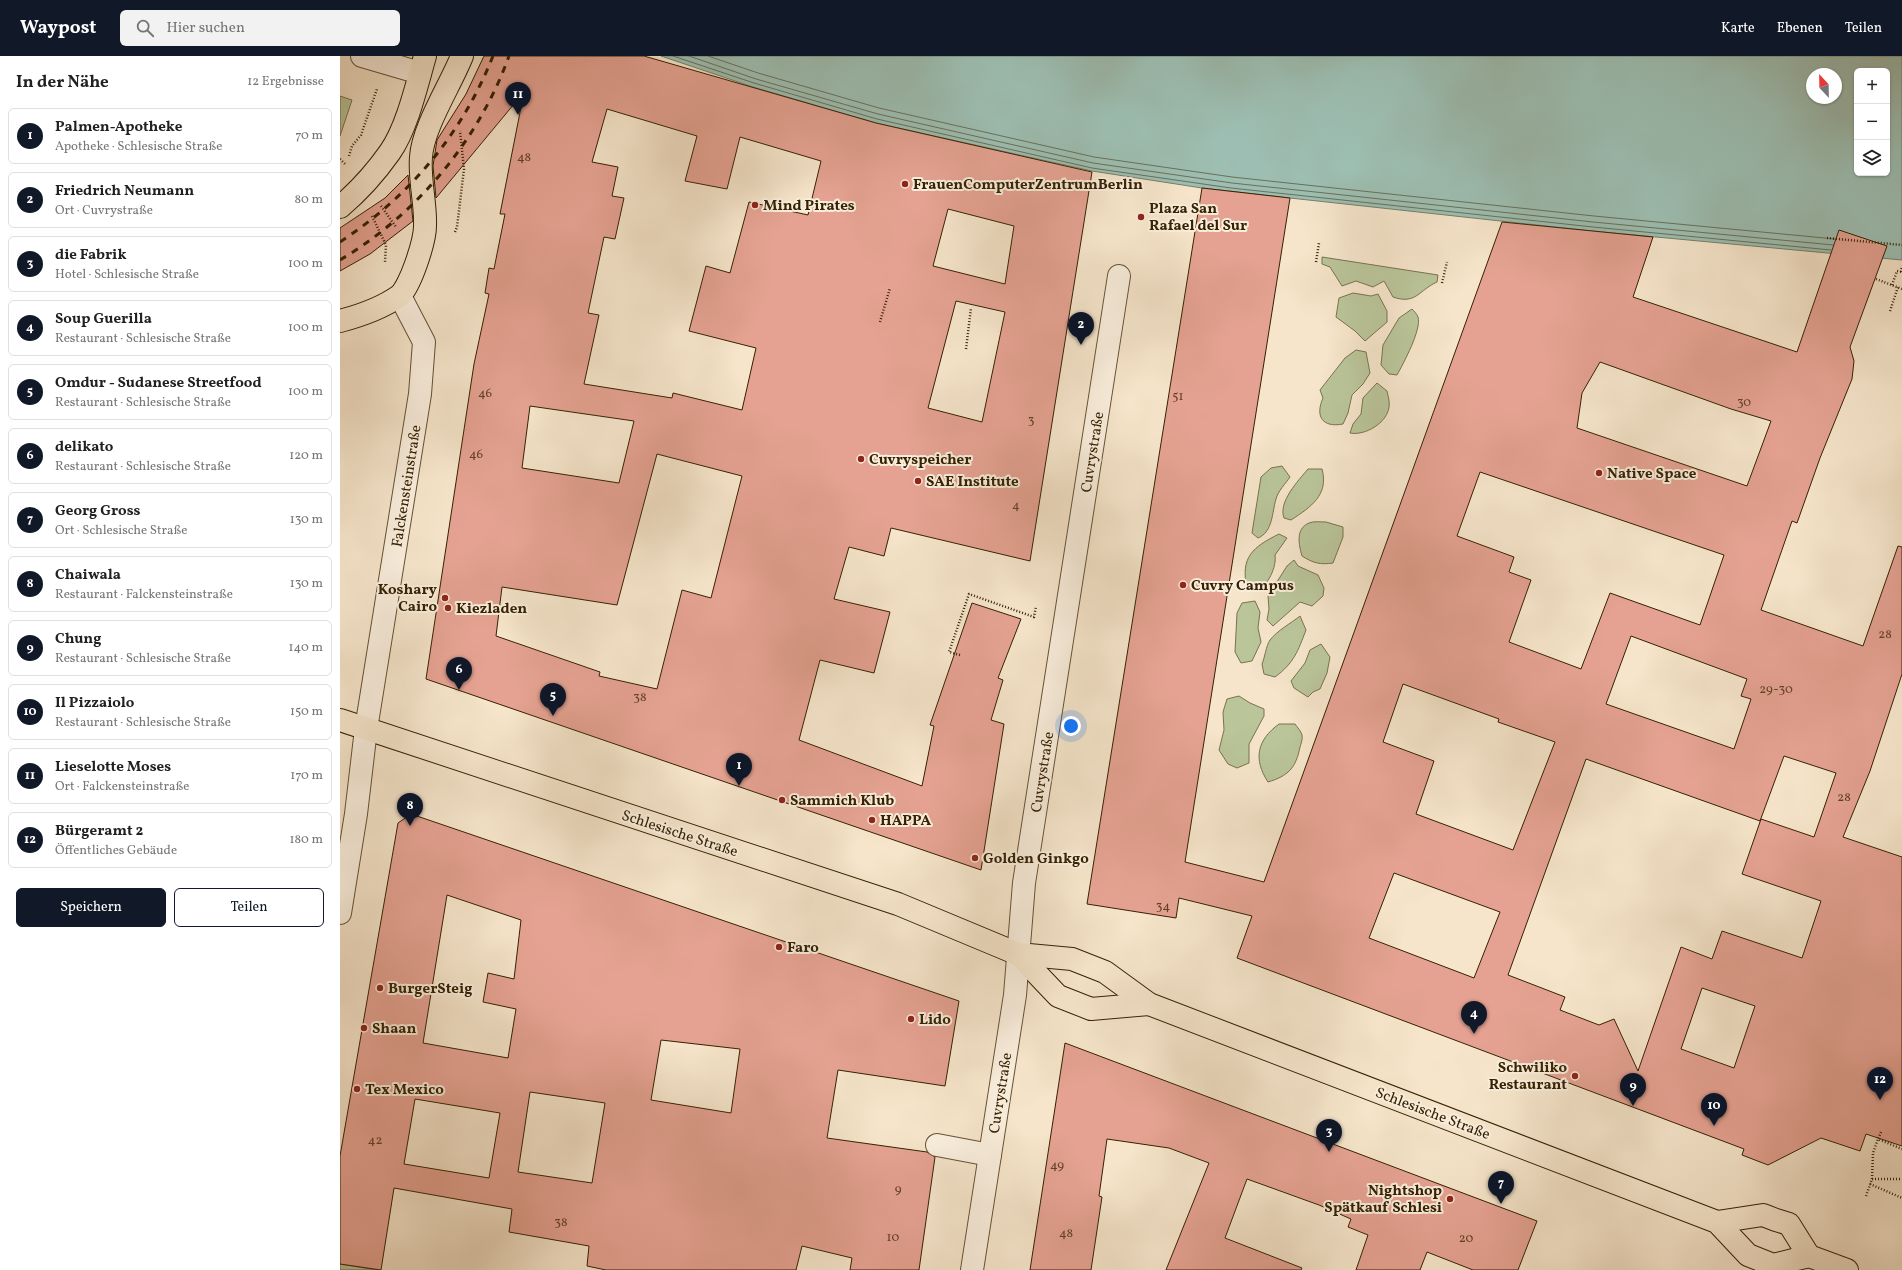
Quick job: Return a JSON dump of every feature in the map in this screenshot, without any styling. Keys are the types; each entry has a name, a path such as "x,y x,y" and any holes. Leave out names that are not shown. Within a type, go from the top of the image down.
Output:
{"main road":[{"path":"340,207 365,183 391,151 404,125 422,65"},
{"path":"340,321 370,311 400,296 412,275 425,227 421,156 425,136 458,65"},
{"name":"Schlesische Straße","path":"340,720 898,904 1018,954 1072,959 1105,972 1148,1004 1717,1222 1748,1256 1773,1265 1806,1263 1789,1224 1763,1215 1717,1222"},
{"name":"Schlesische Straße","path":"1018,954 1058,996 1090,1009 1148,1004"},
{"path":"1806,1263 1847,1270"}],"street":[{"path":"362,56 393,65 422,65"},
{"name":"Cuvrystraße","path":"972,1270 1015,995 1024,883 1119,276"},
{"name":"Falckensteinstraße","path":"340,913 356,814 366,729 420,394 424,342 400,296"},
{"path":"937,1145 990,1155"}],"path":[{"path":"393,65 380,78 361,134 352,146 349,160 400,233"},
{"path":"370,211 386,245"},
{"path":"1827,238 1902,245"},
{"path":"1316,262 1319,243"},
{"path":"1442,283 1447,262"},
{"path":"1892,285 1897,271 1901,272 1902,266"},
{"path":"1876,279 1898,288 1902,288"},
{"path":"880,322 890,288"},
{"path":"1890,311 1898,288"},
{"path":"966,349 971,308"},
{"path":"960,655 949,652 969,594 1034,617 1036,603"},
{"path":"1866,1196 1872,1180 1873,1153 1881,1132"},
{"path":"1878,1139 1902,1149"},
{"path":"1872,1180 1902,1179"},
{"path":"1870,1184 1902,1198"}],"green space":[{"path":"340,96 352,100 340,136"},
{"path":"1322,257 1438,275 1437,282 1417,296 1401,299 1393,297 1384,281 1373,287 1356,281 1342,286 1330,267 1322,264"},
{"path":"1353,293 1371,296 1378,294 1387,311 1387,322 1365,341 1355,331 1336,317 1339,298"},
{"path":"1412,309 1418,317 1415,338 1397,375 1389,374 1381,365 1383,345 1399,318"},
{"path":"1356,350 1366,352 1370,373 1363,384 1352,395 1348,413 1343,424 1330,424 1325,422 1320,415 1323,398 1320,390 1345,358"},
{"path":"1377,383 1387,391 1389,407 1387,413 1380,423 1374,427 1362,432 1350,433 1353,424 1361,414 1363,398"},
{"path":"1282,466 1290,477 1277,496 1267,531 1258,538 1252,533 1261,477 1271,468"},
{"path":"1308,469 1322,469 1323,486 1321,493 1311,505 1291,520 1284,518 1283,512 1286,499 1294,486"},
{"path":"1326,522 1343,527 1343,537 1333,563 1324,564 1317,563 1302,556 1299,538 1302,529 1309,523"},
{"path":"1279,534 1287,538 1275,555 1275,565 1271,576 1264,585 1256,590 1247,588 1245,568 1251,554 1262,544"},
{"path":"1294,560 1298,566 1318,575 1324,588 1323,596 1312,606 1300,602 1273,626 1267,620 1269,609 1268,596 1287,566"},
{"path":"1255,601 1260,612 1258,628 1261,642 1252,661 1241,663 1235,652 1237,613 1242,603"},
{"path":"1300,616 1306,630 1295,656 1287,667 1275,677 1264,674 1262,664 1267,645 1270,640 1280,630"},
{"path":"1321,644 1330,657 1327,673 1320,689 1313,692 1308,697 1294,688 1291,681 1305,663 1310,650"},
{"path":"1239,696 1264,709 1264,716 1249,744 1249,763 1237,768 1228,764 1219,750 1224,730 1223,712 1227,699"},
{"path":"1279,724 1295,724 1300,731 1302,739 1296,760 1290,770 1281,777 1268,782 1260,765 1260,750 1266,737"},
{"path":"340,1264 377,1270 340,1270"}],"water":[{"path":"661,56 1902,56 1902,260 1592,231 1202,188 1092,171 876,123 753,87"}],"building":[{"path":"484,56 644,56 876,123 1092,172 1030,561 891,528 884,556 849,547 834,599 890,612 874,673 820,660 799,740 922,786 934,726 930,725 972,603 1021,619 998,678 1003,680 991,720 1004,724 981,870 426,679 474,364 489,294 485,293 489,268 494,269 505,214 500,214 524,92 436,198 433,166 437,140 466,94","holes":["607,109 697,136 685,181 727,189 740,137 821,161 808,215 749,202 730,273 706,266 689,331 756,348 742,410 673,393 672,398 584,384 599,315 588,313 604,237 615,239 624,198 612,196 618,167 592,162","948,209 1014,226 1005,284 933,266","956,301 1005,312 982,422 928,408","530,406 634,421 619,483 522,468","657,454 742,476 711,598 682,590 657,689 599,676 600,672 496,636 502,587 617,605"]},
{"path":"408,175 413,221 370,254 340,271 340,228 385,198"},
{"path":"1202,188 1290,198 1185,862 1264,882 1502,222 1653,237 1633,297 1797,352 1839,230 1887,246 1850,347 1854,361 1852,379 1820,458 1797,523 1792,521 1761,610 1863,646 1898,546 1902,547 1902,674 1870,771 1843,837 1902,857 1902,1146 1866,1134 1860,1151 1821,1138 1768,1165 1742,1155 1744,1149 1237,958 1252,916 1179,898 1176,918 1087,904","holes":["1600,362 1731,409 1771,421 1747,486 1577,428 1582,393","1480,472 1724,555 1700,625 1610,593 1581,669 1509,642 1531,580 1509,572 1514,557 1457,536","1631,636 1747,679 1741,696 1751,699 1734,749 1606,704","1403,684 1499,719 1498,722 1555,742 1513,850 1416,814 1434,761 1383,742","1784,756 1836,773 1814,837 1761,819 1742,874 1821,901 1802,958 1722,931 1712,959 1681,947 1638,1071 1614,1019 1599,1025 1560,1010 1565,997 1508,975 1586,759 1760,821","1394,873 1500,912 1474,978 1369,938","1702,988 1755,1006 1734,1068 1681,1049"]},
{"path":"411,814 959,1001 945,1086 838,1070 827,1138 927,1152 935,1157 919,1270 850,1270 852,1258 802,1246 796,1270 606,1270 587,1266 589,1246 509,1232 512,1209 394,1188 381,1270 340,1264 340,1156 398,823","holes":["447,895 521,920 514,979 488,973 483,1002 516,1009 508,1058 423,1043","661,1040 740,1049 731,1113 651,1100","530,1092 605,1103 592,1183 518,1172","415,1099 500,1113 489,1178 404,1164"]},
{"path":"1065,1043 1537,1221 1518,1270 1473,1270 1427,1252 1420,1270 1356,1270 1368,1235 1348,1227 1351,1219 1319,1205 1247,1179 1225,1238 1302,1268 1301,1270 1166,1270 1209,1163 1169,1148 1107,1139 1099,1196 1102,1197 1091,1270 1030,1270"}],"railway":[{"path":"340,242 389,204 411,184 431,161 466,112 493,56"},
{"path":"340,260 368,242 394,221 419,198 442,173 481,117 509,56"}],"place":[{"name":"Lieselotte Moses","path":"518,115"},
{"name":"FrauenComputerZentrumBerlin","path":"905,184"},
{"name":"Mind Pirates","path":"755,205"},
{"name":"Plaza San Rafael del Sur","path":"1141,217"},
{"name":"Friedrich Neumann","path":"1081,345"},
{"name":"Cuvryspeicher","path":"861,459"},
{"name":"Native Space","path":"1599,473"},
{"name":"SAE Institute","path":"918,481"},
{"name":"Cuvry Campus","path":"1183,585"},
{"name":"Koshary Cairo","path":"445,598"},
{"name":"Kiezladen","path":"448,608"},
{"name":"delikato","path":"459,690"},
{"name":"Omdur - Sudanese Streetfood","path":"553,716"},
{"name":"Palmen-Apotheke","path":"739,786"},
{"name":"Sammich Klub","path":"782,800"},
{"name":"HAPPA","path":"872,820"},
{"name":"Chaiwala","path":"410,826"},
{"name":"Golden Ginkgo","path":"975,858"},
{"name":"Faro","path":"779,947"},
{"name":"BurgerSteig","path":"380,988"},
{"name":"Lido","path":"911,1019"},
{"name":"Shaan","path":"364,1028"},
{"name":"Soup Guerilla","path":"1474,1034"},
{"name":"Schwiliko Restaurant","path":"1575,1076"},
{"name":"Tex Mexico","path":"357,1089"},
{"name":"Bürgeramt 2","path":"1880,1100"},
{"name":"Chung","path":"1633,1106"},
{"name":"Il Pizzaiolo","path":"1714,1126"},
{"name":"die Fabrik","path":"1329,1152"},
{"name":"Nightshop Spätkauf Schlesi","path":"1450,1199"},
{"name":"Georg Gross","path":"1501,1204"}]}
